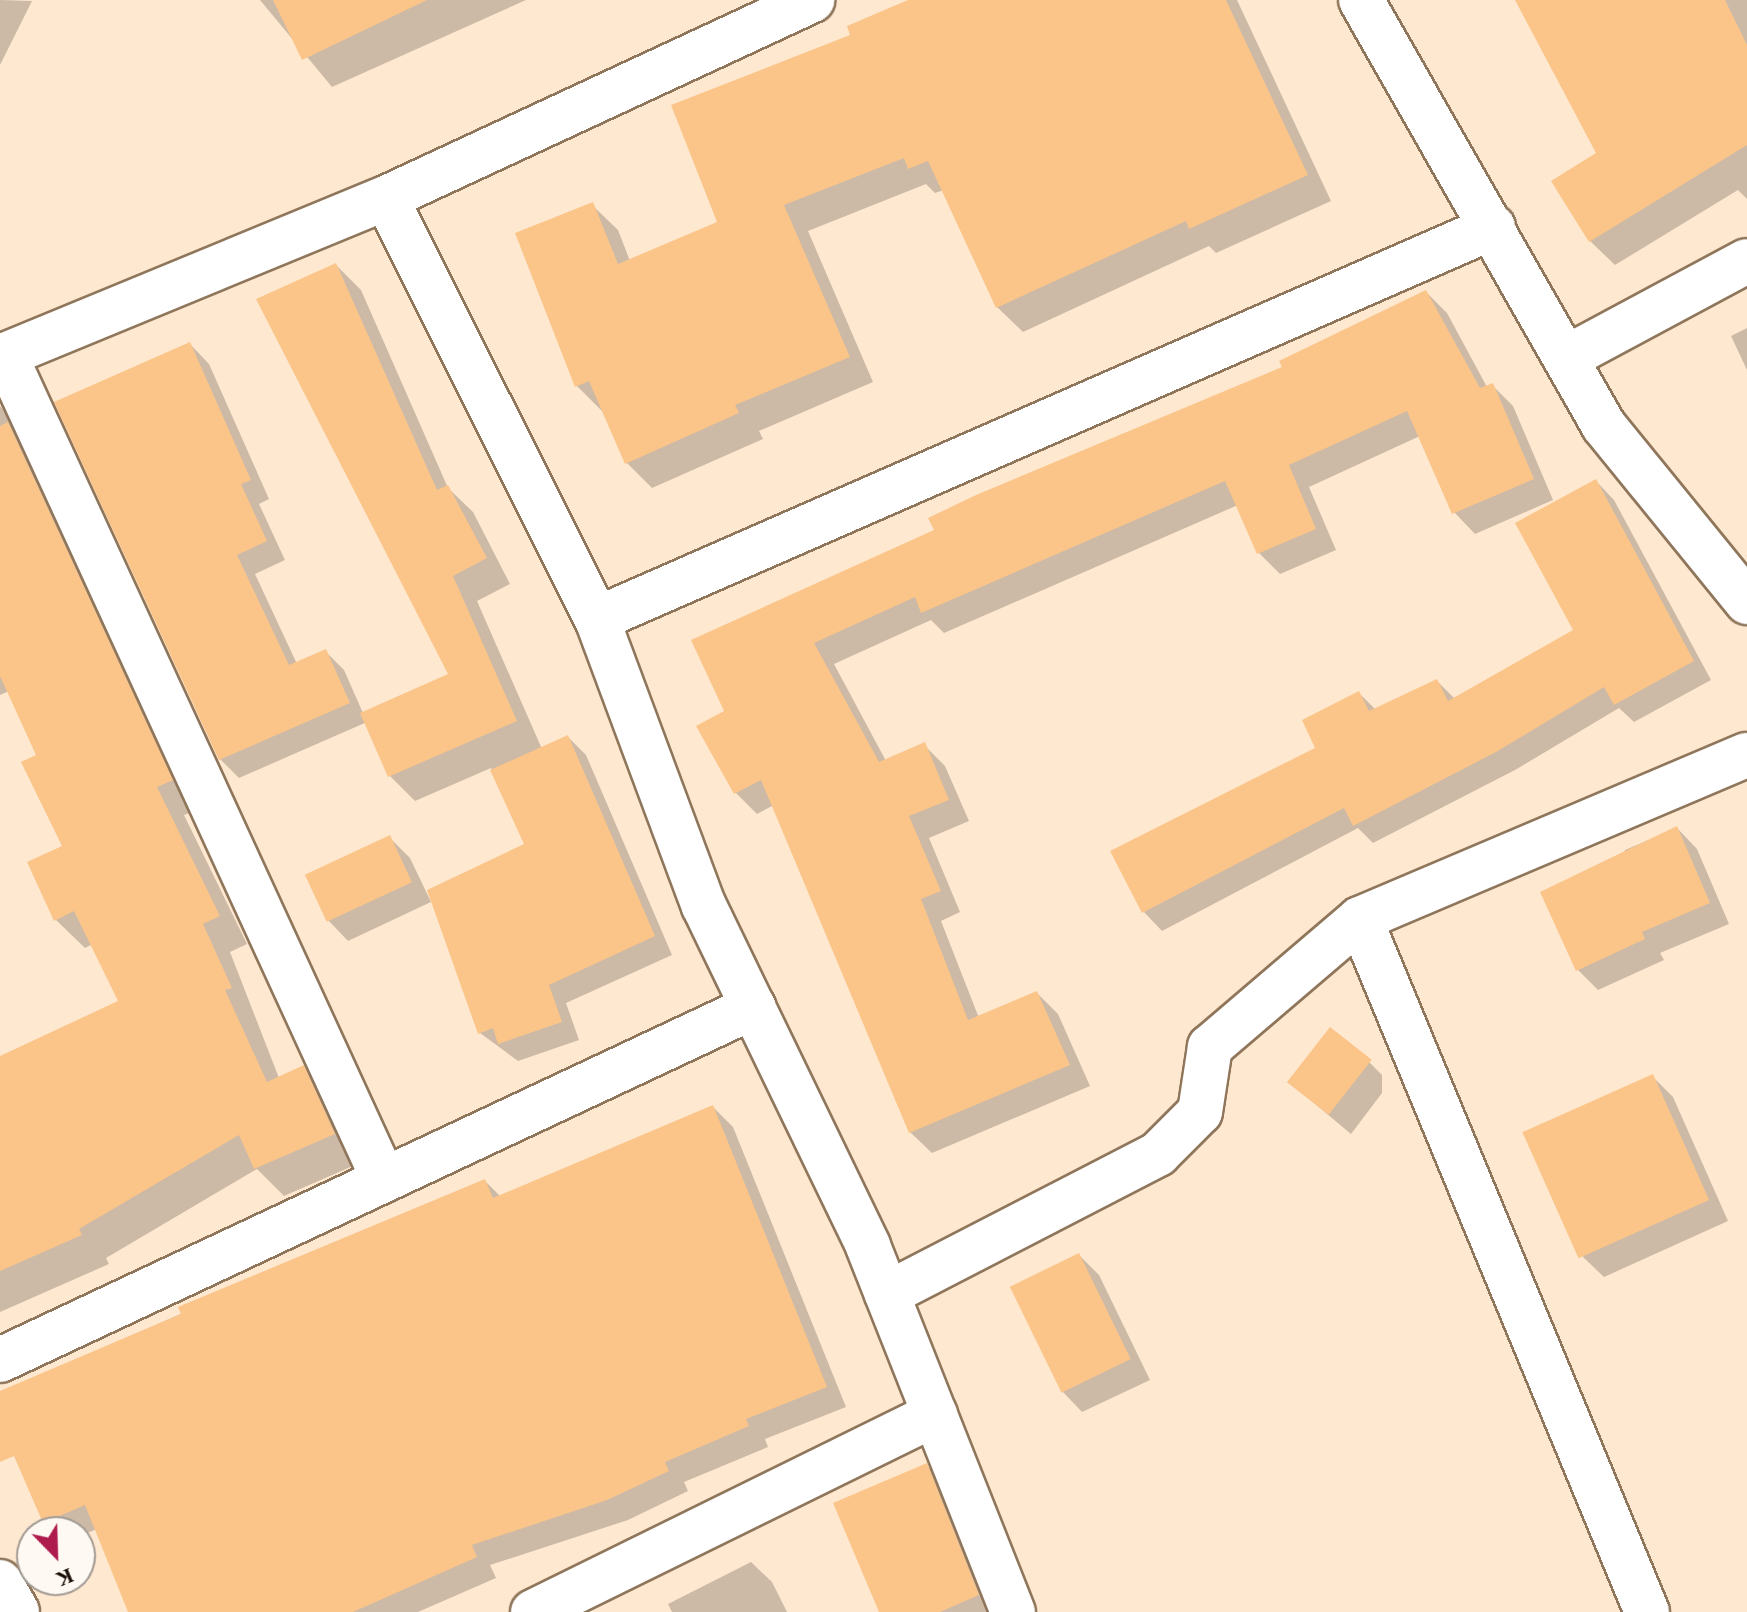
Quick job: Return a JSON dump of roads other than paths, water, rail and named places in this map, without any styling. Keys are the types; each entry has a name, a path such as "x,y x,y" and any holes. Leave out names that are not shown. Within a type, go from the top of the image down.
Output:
{"street":[{"path":"384,1180 3,356 386,198 812,0"},
{"path":"1361,0 1604,426 1747,602"},
{"path":"386,198 597,619 704,906 887,1294 1013,1612"},
{"path":"597,619 1493,227"},
{"path":"1566,358 1747,261"},
{"path":"887,1294 1158,1154 1200,1112 1210,1047 1360,919 1747,755"},
{"path":"1360,919 1647,1612"},
{"path":"0,1360 753,1007"},
{"path":"533,1612 588,1599 935,1414"},
{"path":"0,1582 17,1612"}]}
